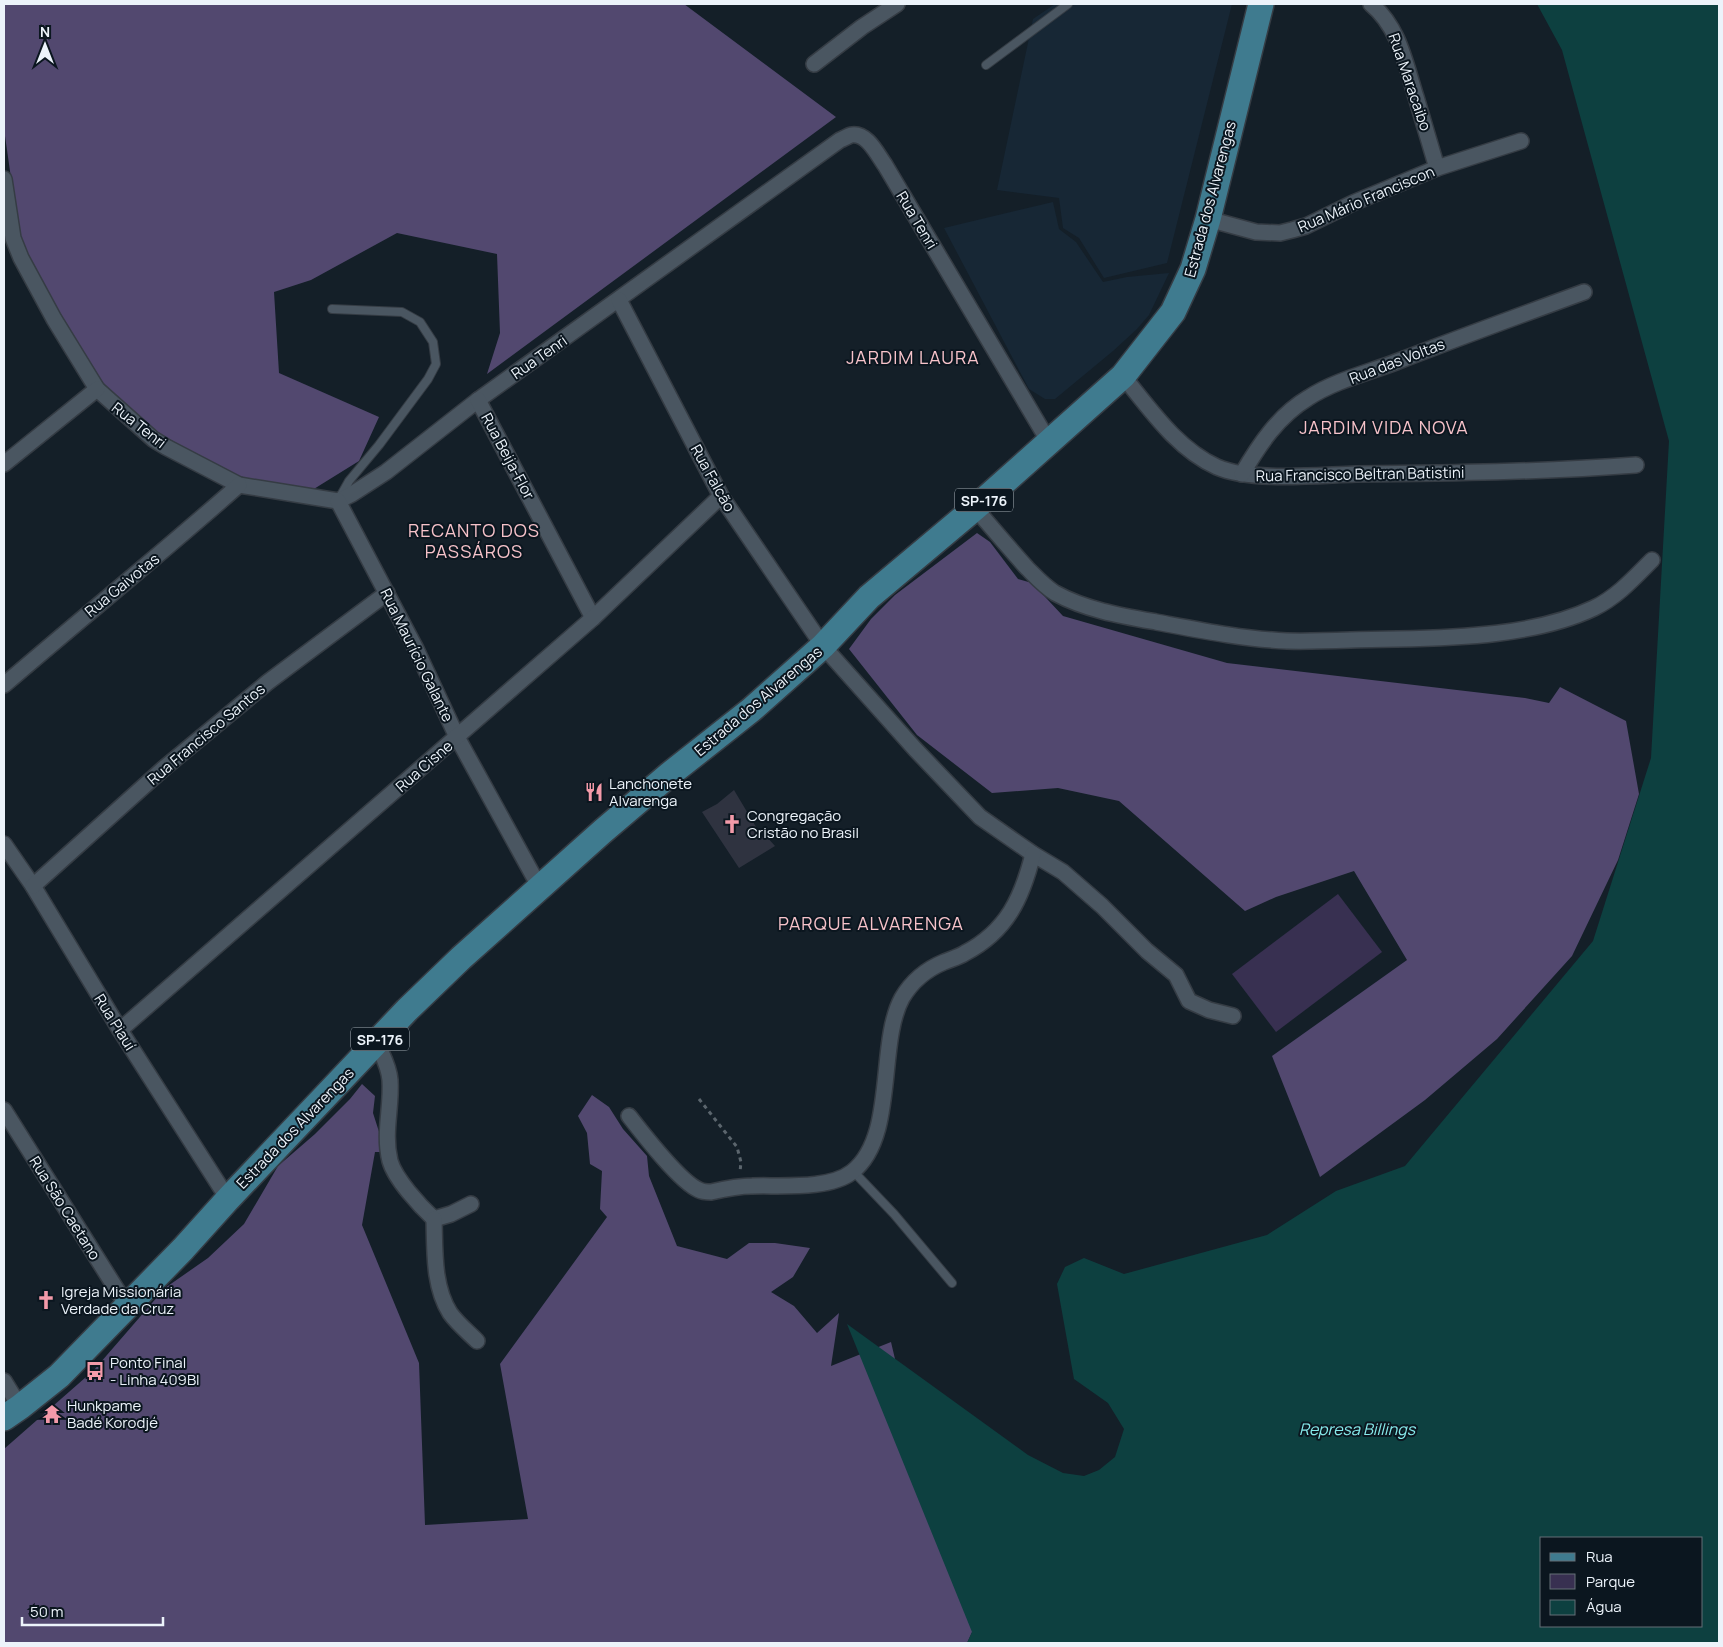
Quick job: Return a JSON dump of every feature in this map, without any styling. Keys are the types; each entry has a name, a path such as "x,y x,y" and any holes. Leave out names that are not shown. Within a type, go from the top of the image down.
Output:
{"main road":[{"name":"Estrada dos Alvarengas","path":"12,1413 59,1376 407,1010 461,958 610,825 670,774 751,710 823,646 869,597 975,508 1123,376 1173,312 1193,269 1208,219 1261,4"}],"street":[{"path":"814,64 862,27 897,4"},
{"name":"Rua Maracaibo","path":"1371,4 1383,13 1402,52 1438,168"},
{"name":"Rua Tenri","path":"4,179 10,224 10,251 97,389 159,443 239,485 338,501 386,472 478,400 620,300 840,140 851,135 859,136 866,139 885,165 1048,442"},
{"name":"Rua Mário Franciscon","path":"1208,219 1256,232 1280,233 1306,226 1353,203 1438,168 1522,141"},
{"name":"Rua das Voltas","path":"1242,474 1266,436 1277,424 1308,398 1350,379 1584,292"},
{"name":"Rua Falcão","path":"620,300 721,496 823,646 915,749 980,817 1033,854 1063,872 1102,906 1176,975 1189,1001 1209,1010 1233,1016"},
{"name":"Rua Francisco Beltran Batistini","path":"1123,376 1159,421 1188,449 1218,467 1242,474 1285,476 1506,472 1636,465"},
{"path":"4,464 97,389"},
{"name":"Rua Beija-Flor","path":"478,400 593,618"},
{"name":"Rua Gaivotas","path":"4,685 239,485"},
{"name":"Rua Cisne","path":"120,1030 593,618 721,496"},
{"name":"Rua Maurício Galante","path":"338,501 387,593 457,737 540,888"},
{"path":"975,508 1039,582 1055,593 1076,602 1097,610 1174,626 1229,635 1287,640 1462,637 1534,627 1594,608 1620,592 1652,560"},
{"name":"Rua Francisco Santos","path":"33,886 163,769 268,682 387,593"},
{"name":"Rua Piauí","path":"4,844 33,886 120,1030 228,1199"},
{"path":"629,1116 677,1172 699,1190 711,1192 739,1187 794,1186 829,1182 853,1172 866,1156 876,1136 886,1083 894,1018 902,998 912,983 926,971 981,944 1007,919 1026,882 1033,854"},
{"path":"376,1043 387,1065 390,1078 386,1122 386,1137 390,1161 394,1172 434,1220 436,1263 440,1292 451,1314 477,1341"},
{"name":"Rua São Caetano","path":"4,1110 127,1306"},
{"path":"434,1220 472,1204"},
{"path":"4,1381 12,1413"}],"lane":[{"path":"986,65 1068,4"},
{"path":"332,309 402,312 420,322 433,342 436,364 428,379 349,481 338,501"},
{"path":"853,1172 894,1214 952,1283"}],"path":[{"path":"699,1099 737,1148 741,1162 739,1187"}],"shaded area":[{"path":"4,4 684,4 836,117 487,374 500,333 497,254 397,233 311,280 274,292 279,373 379,417 359,461 309,492 241,479 144,425 99,386 20,241 4,129"},
{"path":"1055,4 1232,4 1167,263 1104,278 1079,238 1063,228 1059,198 997,190 1033,19"},
{"path":"1053,202 1059,229 1076,242 1103,282 1127,277 1169,273 1149,315 1137,329 1055,399 1045,399 1029,389 944,228"},
{"path":"977,533 990,542 1018,579 1032,583 1063,616 1227,663 1525,698 1549,703 1560,687 1626,721 1639,794 1618,860 1572,956 1497,1039 1425,1100 1320,1177 1272,1056 1407,960 1354,871 1276,897 1245,911 1119,801 1058,788 992,793 917,735 849,649 871,619 895,595"},
{"path":"362,1084 375,1096 373,1113 381,1138 382,1152 375,1152 362,1225 419,1363 425,1525 528,1519 500,1364 607,1217 600,1209 602,1171 590,1164 587,1133 578,1116 592,1095 609,1107 623,1129 647,1156 649,1176 677,1246 727,1259 749,1243 775,1243 810,1248 793,1277 771,1292 794,1306 817,1333 839,1313 831,1366 891,1342 903,1393 990,1593 967,1643 4,1643 4,1449 94,1370 165,1288 208,1258 244,1224 278,1166 315,1134 350,1099"}],"green space":[{"path":"1338,894 1382,952 1276,1032 1232,974"}],"water":[{"name":"Represa Billings","path":"1537,4 1719,4 1719,1643 967,1643 972,1632 847,1324 1028,1455 1063,1473 1084,1476 1099,1470 1115,1457 1124,1429 1108,1403 1074,1379 1057,1284 1065,1267 1084,1258 1124,1274 1267,1235 1336,1191 1405,1166 1593,941 1651,758 1669,441 1562,50"}],"building":[{"name":"Congregação Cristão no Brasil","path":"734,790 762,837 766,836 775,846 739,868 702,812 717,804"}],"place":[{"name":"Lanchonete Alvarenga","path":"594,792"},
{"name":"Congregação Cristão no Brasil","path":"732,824"},
{"name":"Igreja Missionária Verdade da Cruz","path":"46,1300"},
{"name":"Ponto Final - Linha 409BI","path":"95,1371"},
{"name":"Hunkpame Badé Korodjé","path":"52,1414"}],"district":[{"name":"JARDIM LAURA","path":"913,357"},
{"name":"JARDIM VIDA NOVA","path":"1384,427"},
{"name":"RECANTO DOS PASSÁROS","path":"474,540"},
{"name":"PARQUE ALVARENGA","path":"871,923"}]}
